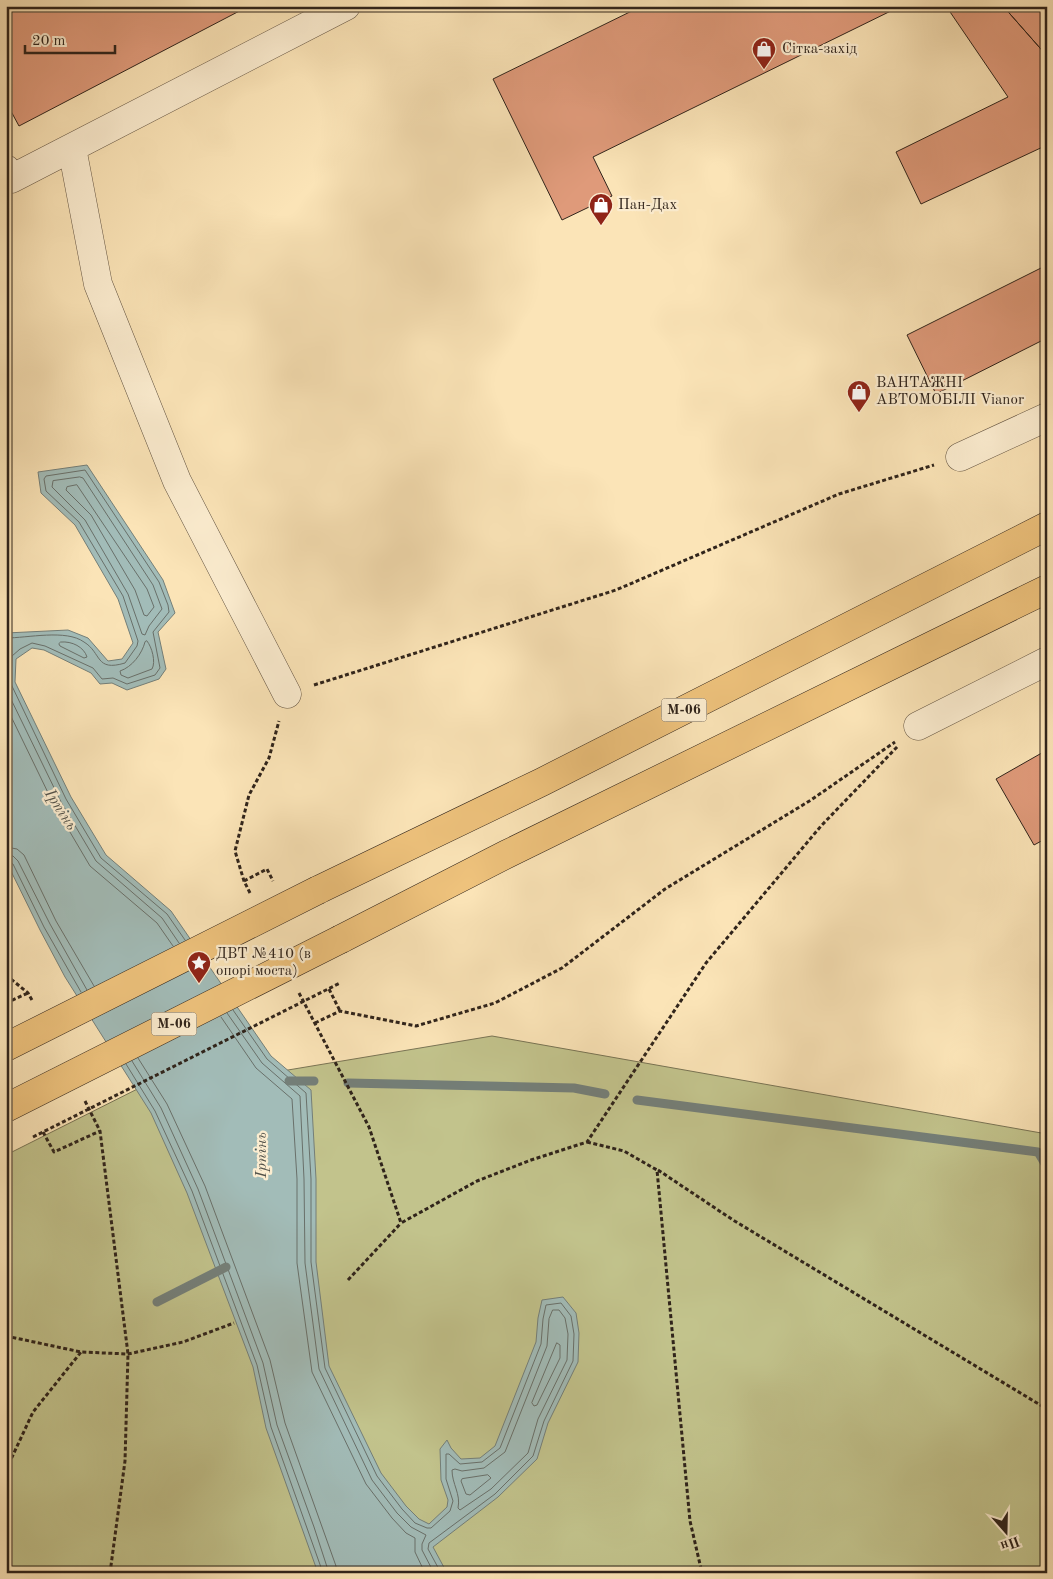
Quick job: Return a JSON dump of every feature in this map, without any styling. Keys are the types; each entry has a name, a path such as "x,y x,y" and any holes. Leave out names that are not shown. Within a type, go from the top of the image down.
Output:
{"highway":[{"name":"М-06","path":"6,1047 318,890 542,782 1047,526"},
{"name":"М-06","path":"6,1108 507,854 1047,589"}],"lane":[{"path":"6,169 11,179 346,6"},
{"path":"72,148 98,284 177,481 287,694"},
{"path":"960,457 1047,417"},
{"path":"918,726 1047,661"}],"path":[{"path":"314,1023 340,1011 416,1026 495,1003 562,968 665,889 811,800 918,726"},
{"path":"244,881 267,869"},
{"path":"33,1137 340,983"},
{"path":"329,989 340,1011"},
{"path":"6,1003 28,993"},
{"path":"42,1132 54,1152 100,1131 128,1354 125,1461 110,1573"},
{"path":"587,1142 624,1151 658,1170 733,1220 1047,1409"},
{"path":"658,1170 690,1521 702,1573"},
{"path":"348,1280 401,1223"},
{"path":"6,1336 81,1352 128,1354 182,1342 234,1323"},
{"path":"6,1470 33,1412 81,1352"}],"green space":[{"path":"492,1036 1047,1134 1047,1573 6,1573 6,1155 215,1050 234,1079"}],"water":[{"name":"Ірпінь","path":"87,465 163,580 175,613 158,632 166,669 159,679 127,690 112,683 100,684 91,673 44,650 32,648 16,659 15,682 71,797 106,855 171,911 271,1056 311,1090 316,1179 316,1262 329,1366 381,1473 406,1506 419,1519 429,1524 447,1507 448,1500 441,1480 440,1449 447,1440 451,1448 461,1459 480,1458 495,1446 536,1342 542,1300 563,1297 576,1313 579,1333 578,1362 548,1423 537,1459 498,1497 433,1547 447,1573 318,1573 266,1428 253,1367 187,1193 151,1113 65,977 6,861 6,633 68,630 88,638 108,661 122,659 133,643 118,599 75,525 41,493 38,472"}],"building":[{"path":"6,6 249,6 19,126 6,102"},
{"path":"642,6 901,6 593,157 612,196 562,220 493,79"},
{"path":"946,6 1003,6 1047,56 1047,145 921,204 896,152 1008,97"},
{"path":"1003,6 1047,6 1047,56"},
{"path":"1047,265 1047,338 936,394 907,335"},
{"path":"1047,750 1047,838 1034,845 996,779"}],"waterway":[{"path":"289,1081 314,1081"},
{"path":"348,1083 574,1088 605,1094"},
{"path":"637,1100 1038,1152 1047,1167"},
{"path":"157,1302 226,1267"}],"place":[{"name":"Сітка-захід","path":"764,70"},
{"name":"Пан-Дах","path":"601,226"},
{"name":"ВАНТАЖНІ АВТОМОБІЛІ Vianor","path":"859,413"},
{"name":"ДВТ №410 (в опорі моста)","path":"199,984"}]}
